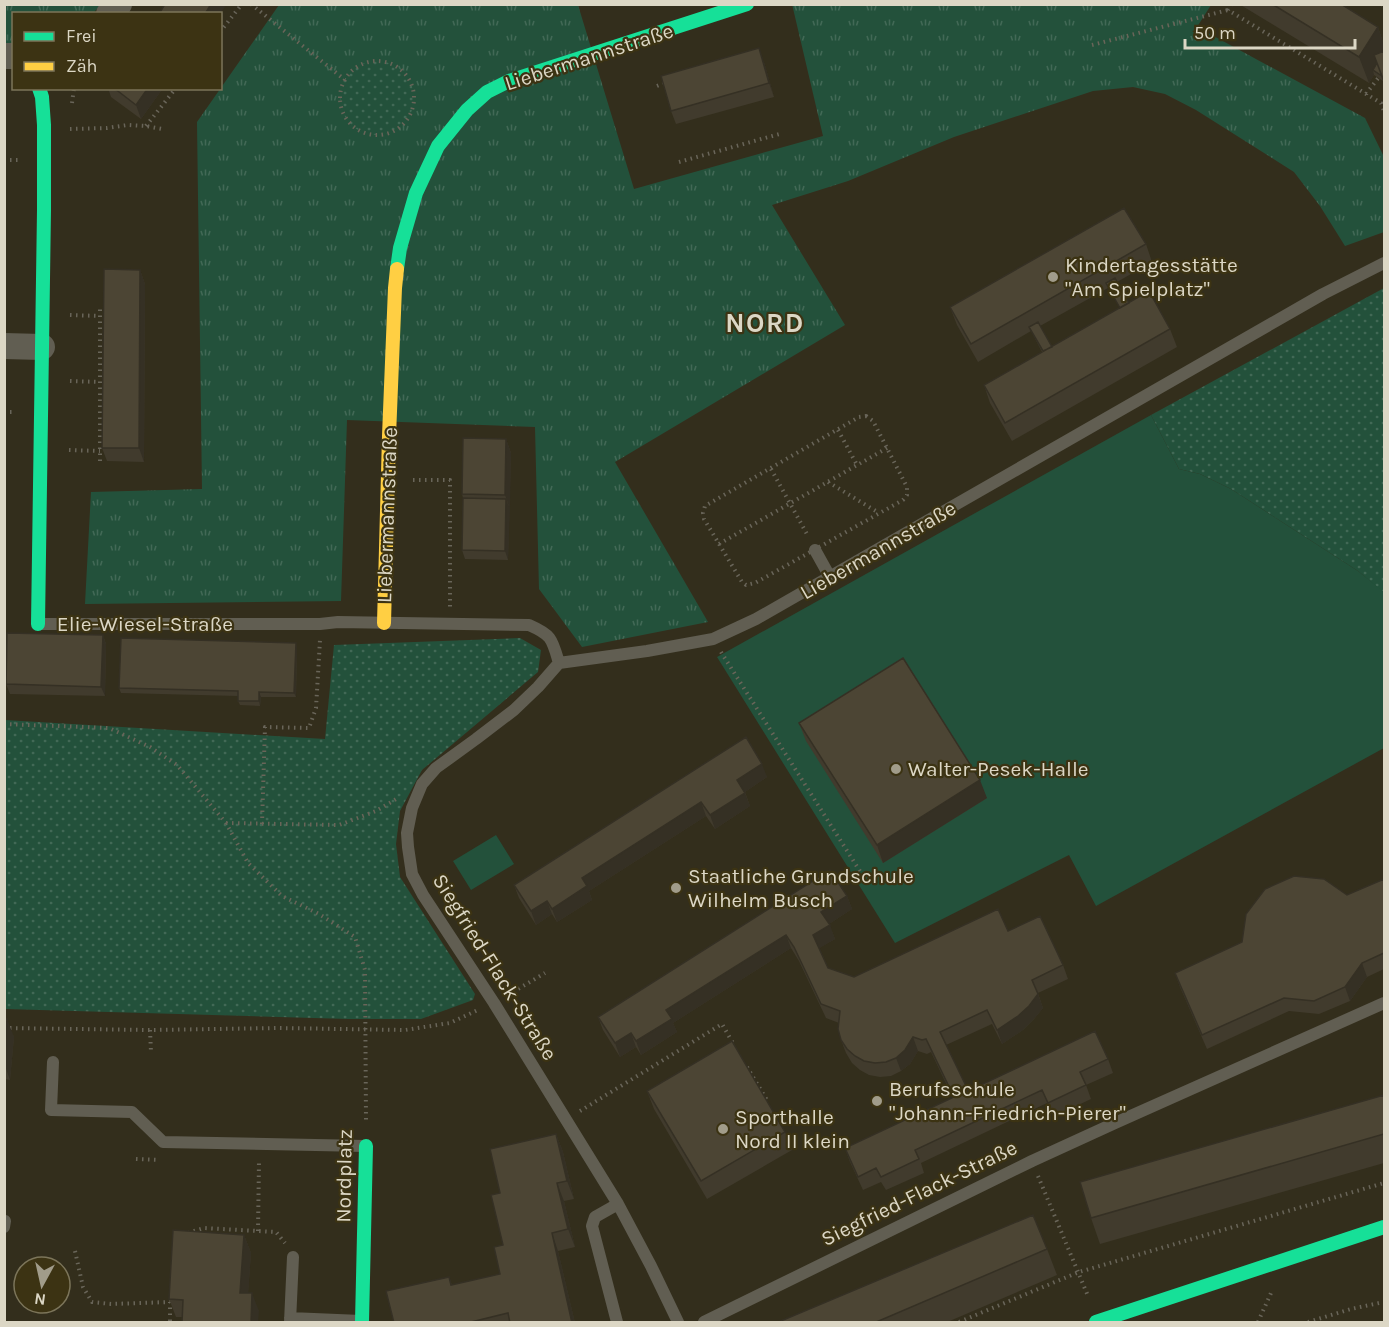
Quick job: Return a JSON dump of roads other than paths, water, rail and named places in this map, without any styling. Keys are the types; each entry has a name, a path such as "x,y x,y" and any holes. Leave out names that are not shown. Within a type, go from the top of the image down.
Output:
{"street":[{"name":"Liebermannstraße","path":"384,623 395,288 400,248 416,192 438,146 467,110 487,92 509,81 713,10 747,4"},
{"name":"Elie-Wiesel-Straße","path":"38,624 44,210 44,125 40,90"},
{"path":"5,348 42,347"},
{"name":"Nordplatz","path":"362,1322 366,1146"},
{"path":"1097,1322 1384,1227"}],"lane":[{"name":"Liebermannstraße","path":"384,623 529,625 544,632 553,644 559,663 713,639 756,619 1323,294 1384,263"},
{"path":"815,550 830,577"},
{"name":"Elie-Wiesel-Straße","path":"38,624 384,623"},
{"name":"Siegfried-Flack-Straße","path":"559,663 514,710 436,768 422,784 412,808 407,832 412,874 618,1204 678,1323"},
{"name":"Siegfried-Flack-Straße","path":"704,1323 1115,1123 1384,1003"},
{"path":"53,1062 51,1110 132,1112 163,1142 366,1146"},
{"path":"617,1323 592,1226 595,1217 618,1204"},
{"path":"4,1227 5,1221"},
{"path":"293,1257 290,1320 362,1322"}],"place":[{"name":"Kindertagesstätte \"Am Spielplatz\"","path":"1053,277"},
{"name":"Walter-Pesek-Halle","path":"896,769"},
{"name":"Staatliche Grundschule Wilhelm Busch","path":"676,888"},
{"name":"Berufsschule \"Johann-Friedrich-Pierer\"","path":"877,1101"},
{"name":"Sporthalle Nord II klein","path":"723,1129"}],"district":[{"name":"NORD","path":"765,323"}]}
